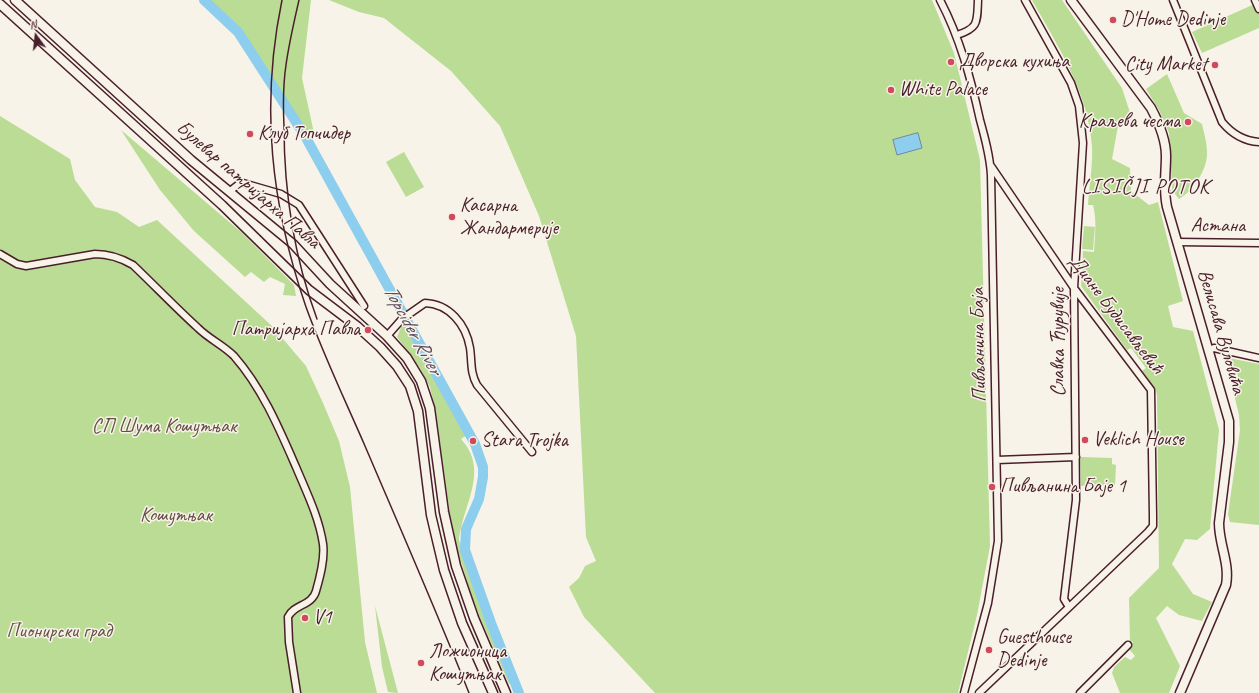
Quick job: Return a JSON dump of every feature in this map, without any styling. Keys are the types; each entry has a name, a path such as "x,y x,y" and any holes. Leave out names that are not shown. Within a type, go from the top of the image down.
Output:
{"main road":[{"name":"Булевар патријарха Павла","path":"15,0 191,160 302,252 330,284 387,336 411,365 421,381 427,396 433,421 444,512 456,566 474,618 506,693"},
{"name":"Велисава Вуловића","path":"1071,0 1146,101 1158,121 1166,149 1165,196 1230,424 1219,524 1219,534 1228,575 1223,594 1180,693"},
{"name":"Булевар патријарха Павла","path":"0,4 222,205 309,290 363,332 397,366 410,386 418,411 430,515 444,570 462,623 493,693"}],"street":[{"name":"Пивљанина Баја","path":"940,0 957,35 976,100 991,166 997,460 996,553 988,603 964,693"},
{"path":"957,35 969,31 974,27 977,20 978,0"},
{"name":"Славка Ћурувије","path":"1025,0 1068,76 1079,106 1084,150 1074,288 1076,504 1064,599 1069,607"},
{"path":"1173,0 1222,122 1235,135 1248,141 1259,142"},
{"path":"1255,0 1259,10"},
{"name":"Диане Будисављевић","path":"979,693 1142,538 1151,528 1153,523 1152,392 1074,288 991,166"},
{"path":"230,191 239,184 243,183 282,194 299,205 364,306"},
{"name":"Астана","path":"1177,242 1259,243"},
{"path":"0,254 17,264 26,266 95,254 105,254 125,260 133,265 200,330 227,349 250,376 270,410 303,483 316,517 323,544 321,570 314,597 292,612 288,617 289,642 297,693"},
{"path":"387,336 402,319 425,303 442,306 454,315 468,340 473,376 476,385 532,452"},
{"path":"1209,350 1214,348 1259,358"},
{"path":"997,460 1076,457"},
{"path":"1080,693 1128,645"}],"green space":[{"path":"204,0 311,0 302,78 314,133 305,136 238,32"},
{"path":"329,0 932,0 954,53 980,160 990,546 977,615 958,693 655,693 584,617 569,587 579,578 585,566 596,561 586,537 576,336 539,216 500,126 451,71 384,18 359,12"},
{"path":"1032,0 1062,0 1122,88 1132,119 1118,126 1112,159 1130,168 1131,191 1149,205 1158,202 1183,301 1168,306 1173,327 1193,331 1219,430 1210,529 1197,540 1185,539 1172,564 1193,594 1212,602 1202,621 1179,615 1167,606 1156,618 1180,666 1169,693 1120,693 1112,673 1114,667 1125,657 1131,660 1135,656 1129,649 1133,642 1130,641 1129,598 1159,568 1157,395 1155,388 1142,371 1146,368 1131,348 1127,350 1081,286 1083,251 1094,252 1095,216 1093,205 1088,205 1092,154 1090,127 1085,108 1070,70"},
{"path":"1259,2 1259,28 1202,53 1192,32"},
{"path":"1167,74 1184,113 1202,124 1207,149 1207,159 1199,179 1189,191 1179,199 1172,190 1169,133 1159,110 1146,89"},
{"name":"Кошутњак","path":"0,116 70,159 75,180 95,207 117,212 139,227 157,220 272,326 306,366 339,441 350,487 365,642 377,693 0,693"},
{"path":"121,130 241,232 294,285 296,296 283,295 285,284 270,277 264,282 251,272 245,277 194,231 160,190"},
{"path":"404,152 424,187 406,197 386,162"},
{"path":"1084,226 1095,227 1093,250 1082,249"},
{"path":"404,320 467,435 461,439 469,451 473,463 474,476 459,540 512,682 509,684 472,599 458,551 450,515 436,413 430,387 420,368 397,337"},
{"path":"1224,357 1259,364 1259,525 1230,522 1228,514 1240,430 1239,415 1233,390 1240,382 1236,370 1224,364"},
{"path":"1080,457 1112,458 1112,464 1116,465 1115,485 1081,486"},
{"path":"375,606 398,693 388,692 382,667"}],"water":[{"path":"918,133 922,148 897,155 893,140"}],"waterway":[{"name":"Topcider River","path":"204,0 238,32 305,136 475,444 483,467 483,477 479,499 466,529 465,550 491,623 519,693"}],"railway":[{"path":"282,0 275,39 271,117 277,193 284,231 294,269 306,307 334,377 418,569 469,693"},
{"path":"299,0 284,80 284,151 288,200 296,248 317,319"}],"place":[{"name":"D'Home Dedinje","path":"1113,20"},
{"name":"Дворска кухиња","path":"951,62"},
{"name":"City Market","path":"1215,65"},
{"name":"White Palace","path":"891,90"},
{"name":"Краљева чесма","path":"1188,122"},
{"name":"Клуб Топчидер","path":"250,134"},
{"name":"Касарна Жандармерије","path":"452,217"},
{"name":"Патријарха Павла","path":"368,330"},
{"name":"Veklich House","path":"1085,440"},
{"name":"Stara Trojka","path":"473,441"},
{"name":"Пивљанина Баје 1","path":"992,487"},
{"name":"V1","path":"305,618"},
{"name":"Guesthouse Dedinje","path":"989,650"},
{"name":"Ложионица Кошутњак","path":"421,663"}],"district":[{"name":"LISIČJI POTOK","path":"1146,187"}],"park label":[{"name":"СП Шума Кошутњак","path":"164,427"},
{"name":"Пионирски град","path":"59,632"}]}
